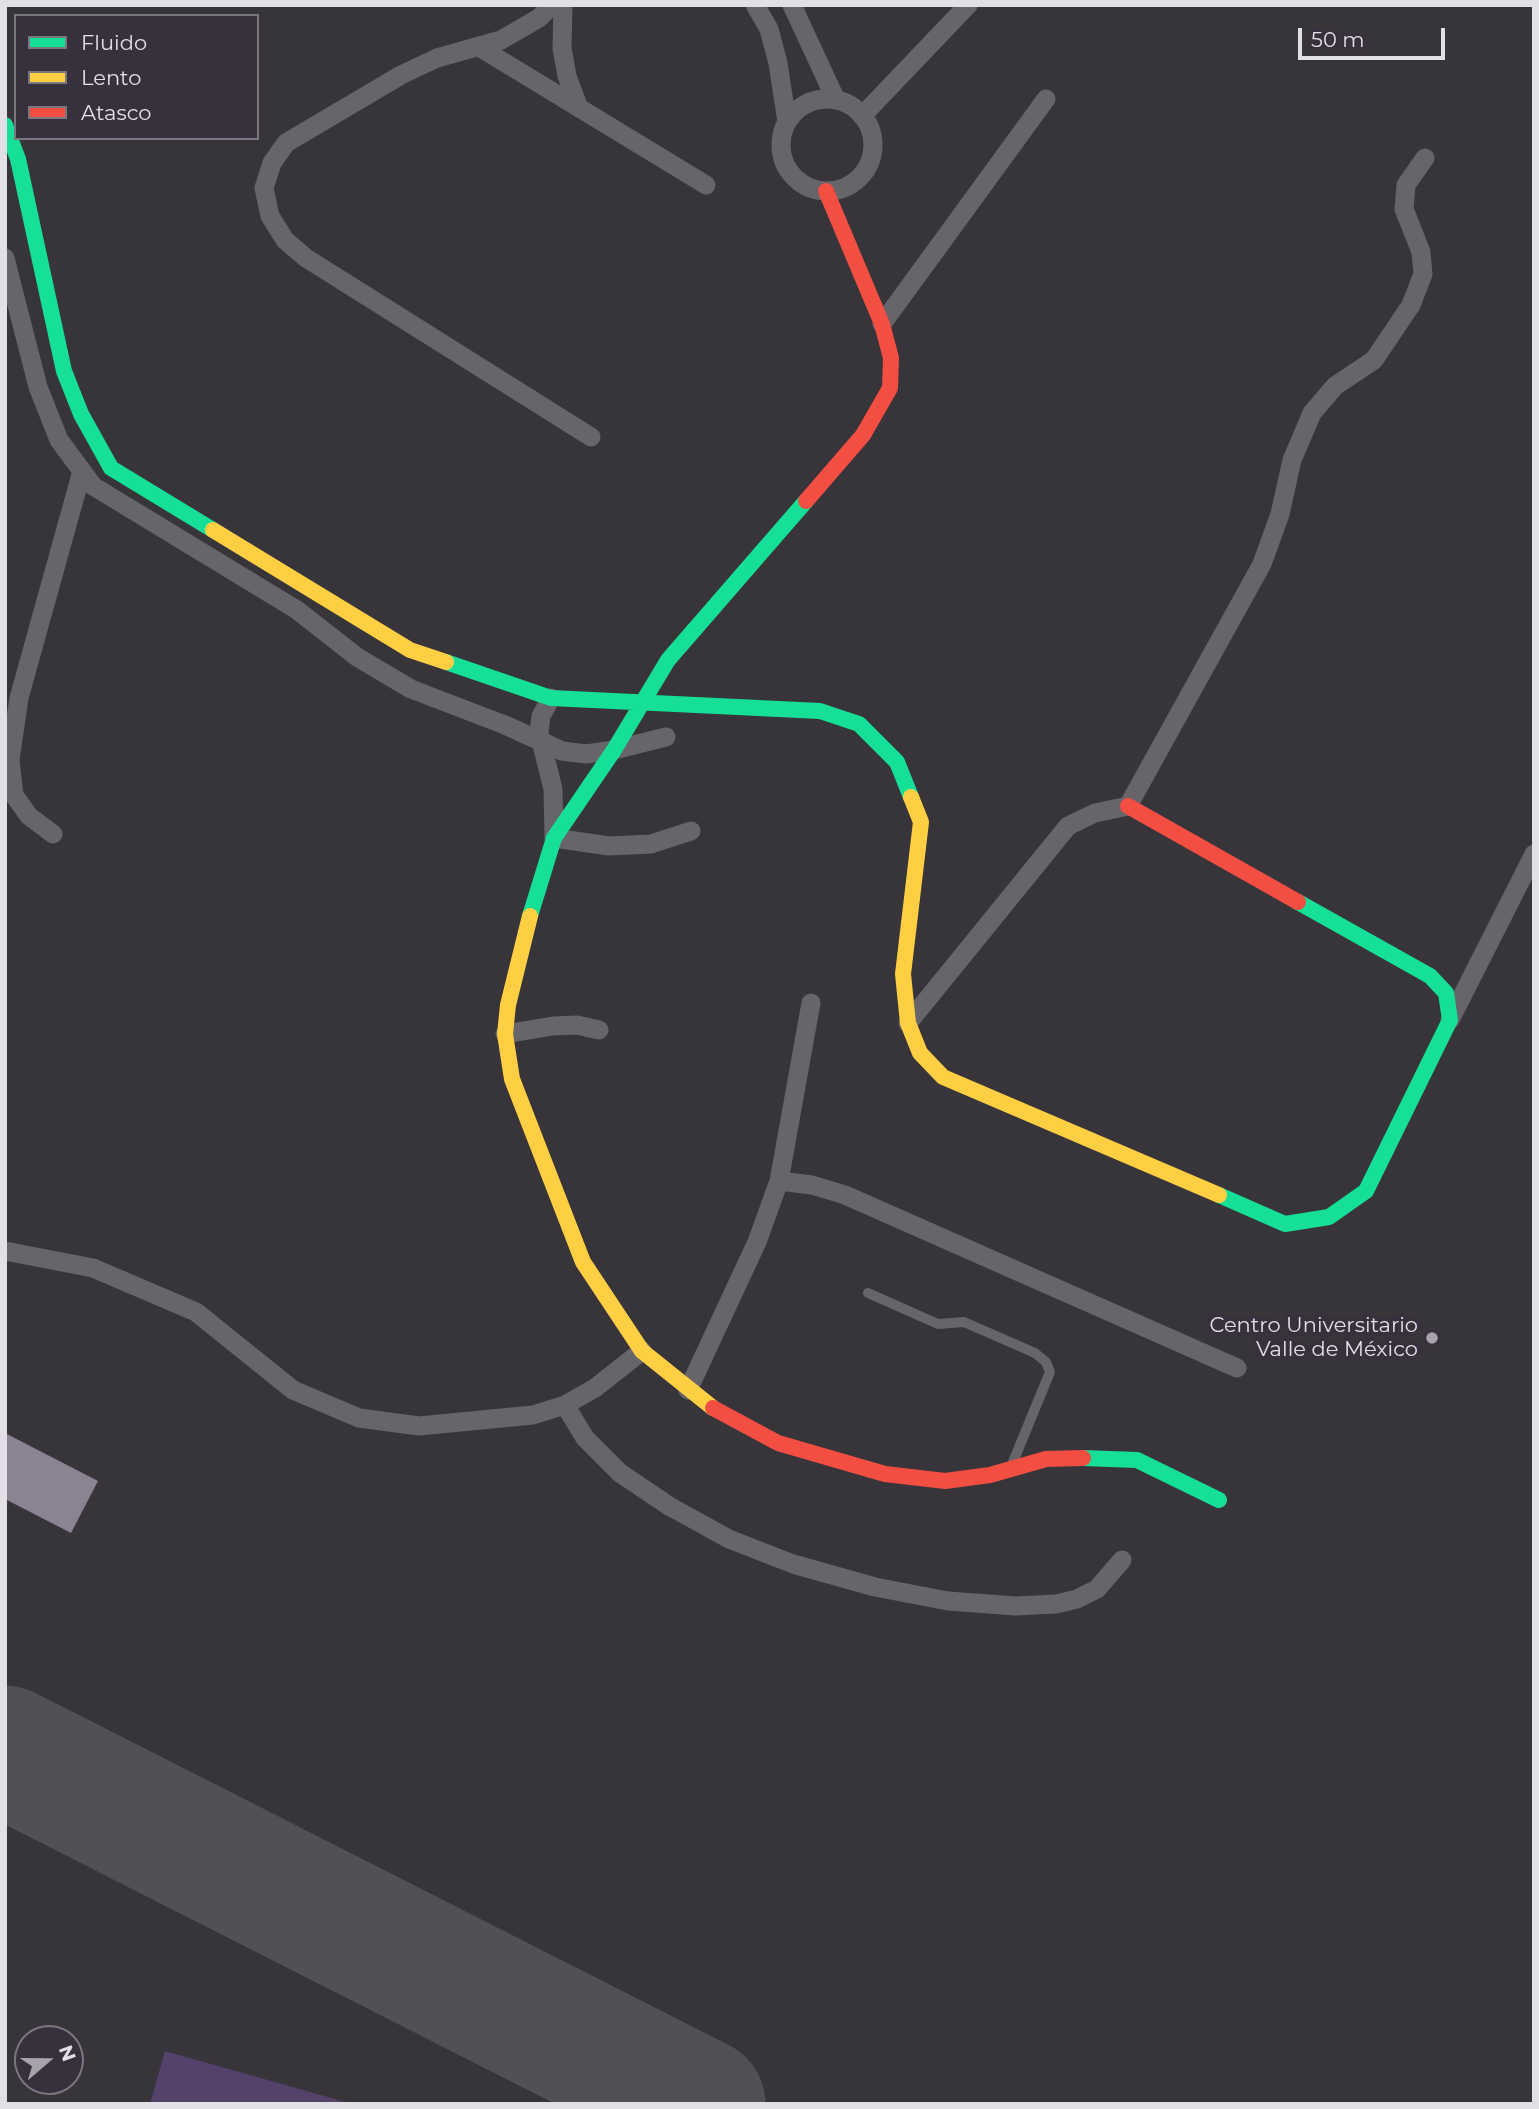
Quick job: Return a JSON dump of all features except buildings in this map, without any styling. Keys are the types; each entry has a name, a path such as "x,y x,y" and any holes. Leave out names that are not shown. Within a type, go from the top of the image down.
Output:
{"street":[{"path":"552,5 539,18 511,35 437,58 401,75 286,143 272,163 264,188 270,216 285,240 306,258 591,436"},
{"path":"564,5 562,48 566,76 579,108"},
{"path":"755,5 772,40 787,122"},
{"path":"792,5 836,100"},
{"path":"862,116 968,5"},
{"path":"479,47 706,185"},
{"path":"882,324 1046,99"},
{"path":"836,100 850,106 862,116 870,129 873,144 864,172 841,189 826,191 803,184 787,167 782,152 782,136 787,122 808,103 836,100"},
{"path":"5,125 24,182 64,371 81,414 111,468 410,650 551,698 820,711 859,724 897,762 920,822 903,974 908,1023 920,1053 943,1077 1285,1224 1329,1217 1366,1191 1534,854"},
{"path":"1128,806 1262,564 1280,514 1292,460 1312,413 1335,386 1374,360 1411,305 1423,274 1420,252 1404,209 1406,185 1425,158"},
{"path":"826,191 882,324 891,358 890,388 863,435 668,660 614,750 554,838 520,947 505,1034 512,1079 583,1262 642,1351 704,1403 778,1443 885,1474 945,1481 990,1475 1046,1460 1081,1456 1137,1460 1219,1500"},
{"path":"5,258 38,387 59,440 93,486 297,610 357,657 411,689 562,751 586,754 666,737"},
{"path":"53,834 29,816 14,795 10,760 19,698 82,471"},
{"path":"551,698 541,716 540,740 553,789 554,838"},
{"path":"908,1023 1068,826 1095,813 1128,806 1430,976 1446,993 1450,1020"},
{"path":"554,838 609,846 651,844 691,831"},
{"path":"688,1391 742,1276 779,1181 811,1003"},
{"path":"505,1034 552,1026 577,1025 599,1030"},
{"path":"779,1181 812,1185 845,1195 1237,1368"},
{"path":"5,1251 93,1268 196,1312 293,1390 359,1418 419,1426 533,1415 565,1405 619,1371 642,1351"},
{"path":"565,1405 585,1438 620,1473 669,1506 742,1544 793,1564 875,1587 948,1601 1016,1606 1056,1604 1077,1599 1097,1589 1122,1560"}],"lane":[{"path":"868,1293 938,1324 964,1322 1035,1353 1046,1362 1050,1372 1010,1469"}],"shaded area":[{"path":"165,2051 342,2101 350,2104 150,2104"}],"runway":[{"path":"5,1751 700,2104"}],"traffic: fast":[{"path":"5,125 18,159 64,371 81,414 111,468 213,530"},
{"path":"530,916 554,838 614,750 668,660 806,501"},
{"path":"446,662 551,698 820,711 859,724 897,762 911,797"},
{"path":"1219,1195 1285,1224 1329,1217 1366,1191 1450,1020 1446,993 1430,976 1298,902"},
{"path":"1083,1458 1137,1460 1219,1500"}],"traffic: slow":[{"path":"213,530 410,650 446,662"},
{"path":"911,797 921,822 903,974 908,1023 920,1053 943,1077 1219,1195"},
{"path":"530,916 508,1005 505,1034 512,1079 583,1262 642,1351 713,1408"}],"traffic: jam":[{"path":"806,501 863,435 890,388 891,358 882,324 826,191"},
{"path":"1128,806 1298,902"},
{"path":"713,1408 778,1443 885,1474 945,1481 990,1475 1046,1459 1083,1458"}],"place":[{"name":"Centro Universitario Valle de México","path":"1432,1338"}]}
